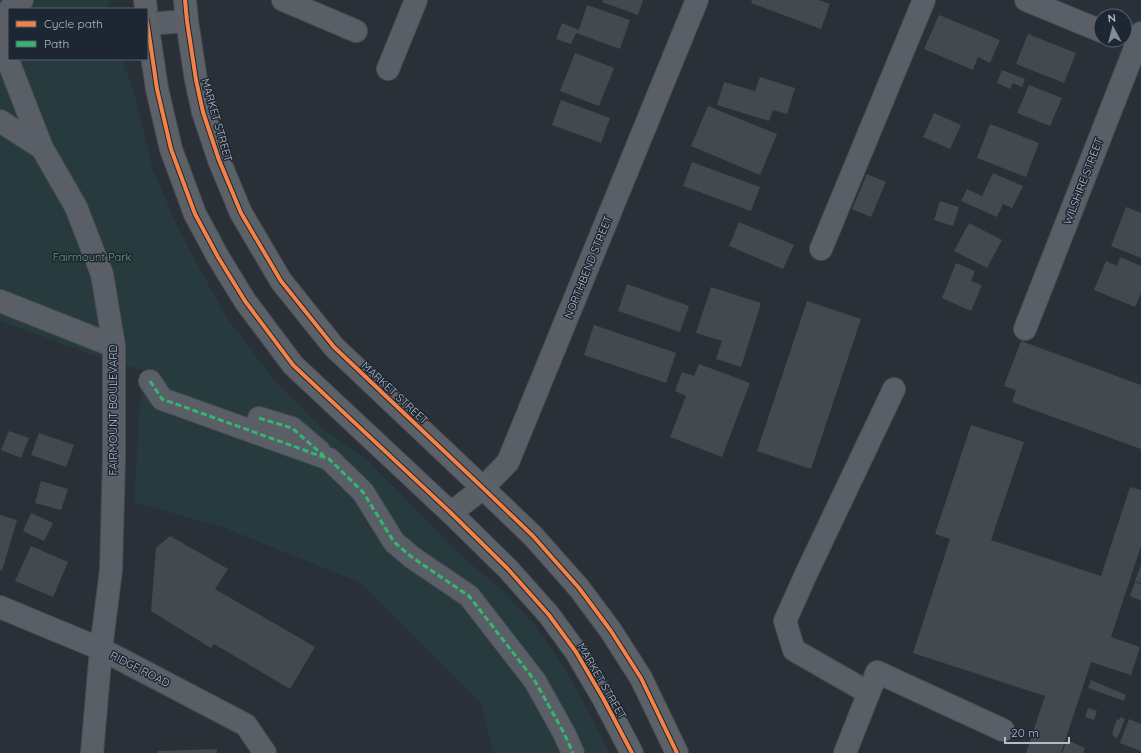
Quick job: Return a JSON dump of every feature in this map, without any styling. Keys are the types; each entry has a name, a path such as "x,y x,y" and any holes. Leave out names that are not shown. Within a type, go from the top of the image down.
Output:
{"main road":[{"name":"MARKET STREET","path":"186,10 196,80 219,160 240,213 281,281 334,348 484,488 533,536 579,588 611,631 641,678 677,753"},
{"name":"MARKET STREET","path":"148,30 157,89 171,148 196,214 218,257 245,301 293,365 451,513 508,569 549,615 576,652 603,698 632,753"}],"street":[{"path":"12,8 22,0"},
{"path":"283,0 356,31"},
{"path":"388,69 416,0"},
{"name":"NORTHBEND STREET","path":"451,513 484,488 508,462 511,456 697,0"},
{"path":"821,249 924,0"},
{"path":"1026,0 1093,28"},
{"path":"148,24 186,10"},
{"name":"WILSHIRE STREET","path":"1025,329 1136,38"},
{"name":"FAIRMOUNT BOULEVARD","path":"0,40 42,148 76,207 102,274 114,346 112,570 101,649 92,753"},
{"path":"0,121 42,148"},
{"path":"0,301 114,346"},
{"path":"150,381 162,399 329,459"},
{"path":"869,693 794,650 785,621 894,389"},
{"path":"260,418 292,428 329,459 363,492 394,542 413,558 469,596 535,681 564,733 573,753"},
{"name":"RIDGE ROAD","path":"0,607 101,649 246,725 265,753"},
{"path":"845,753 877,672 1003,730"}],"green space":[{"name":"Fairmount Park","path":"0,0 110,0 106,8 8,8 8,60 122,60 134,93 153,170 179,230 225,315 273,379 322,428 367,460 459,554 502,590 534,624 566,670 610,753 493,753 481,703 359,582 225,528 134,502 142,370 101,358 0,321"}],"building":[{"path":"603,0 643,0 638,15 602,2"},
{"path":"752,0 819,0 830,4 821,29 751,3"},
{"path":"587,5 630,20 620,49 576,33 571,44 556,39 562,23 579,30"},
{"path":"939,15 1000,40 990,63 978,57 973,70 924,49"},
{"path":"1028,34 1076,53 1064,83 1016,64"},
{"path":"575,53 614,68 599,106 560,91"},
{"path":"1002,70 1025,79 1022,87 1013,83 1010,89 997,83"},
{"path":"760,77 795,88 787,114 773,110 769,121 717,105 724,82 755,91"},
{"path":"1029,85 1062,98 1050,126 1017,113"},
{"path":"561,100 610,118 601,143 552,125"},
{"path":"708,106 777,134 760,175 691,146"},
{"path":"934,113 961,125 950,149 923,137"},
{"path":"990,124 1039,143 1026,177 977,158"},
{"path":"692,162 760,187 751,211 683,186"},
{"path":"993,173 1023,186 1012,208 1003,204 997,217 961,201 967,189 982,196"},
{"path":"867,174 886,182 871,217 852,209"},
{"path":"940,201 959,207 953,226 934,220"},
{"path":"1126,207 1141,213 1141,258 1111,246"},
{"path":"739,222 794,245 783,269 729,246"},
{"path":"969,223 1002,240 987,268 954,251"},
{"path":"1120,257 1141,266 1141,293 1135,307 1094,290 1106,261 1117,266"},
{"path":"956,263 975,271 971,281 982,285 971,311 942,298"},
{"path":"627,284 689,306 680,332 618,311"},
{"path":"711,287 761,303 741,367 716,359 722,341 696,333"},
{"path":"807,301 861,319 811,469 757,451"},
{"path":"594,325 676,353 666,383 584,355"},
{"path":"1021,341 1141,385 1141,449 1012,402 1016,390 1004,386"},
{"path":"699,364 750,383 722,457 670,437 686,396 675,391 682,372 694,376"},
{"path":"971,425 1024,442 991,540 1101,576 1130,487 1141,490 1141,546 1111,637 1140,647 1131,675 1091,662 1061,753 1026,753 1045,696 913,653 950,539 935,534"},
{"path":"9,431 29,438 21,458 1,450"},
{"path":"39,433 74,445 66,467 31,455"},
{"path":"41,481 68,489 61,510 35,503"},
{"path":"31,513 53,523 44,541 23,531"},
{"path":"0,515 17,520 2,571 0,570"},
{"path":"170,536 228,569 215,589 315,647 290,689 214,644 211,648 151,611 156,548"},
{"path":"31,546 68,562 53,597 15,581"},
{"path":"1141,565 1141,583 1135,581"},
{"path":"1135,582 1141,584 1141,601 1130,596"},
{"path":"1091,680 1126,695 1124,701 1088,688"},
{"path":"1088,708 1097,711 1094,720 1085,717"},
{"path":"1120,717 1125,719 1117,739 1112,734 1117,719 1120,720"},
{"path":"1129,719 1141,724 1141,751 1120,743"},
{"path":"1067,740 1085,748 1083,753 1062,753"},
{"path":"217,749 217,753 158,753 157,751"}],"marked path":[{"path":"150,381 162,399 329,459 363,492 394,542 413,558 469,596 535,681 564,733 573,753"},
{"path":"259,418 292,428 324,456"}],"cycle path":[{"path":"185,0 196,80 203,112 219,160 241,213 281,281 334,347 533,536 579,588 611,631 641,678 677,753"},
{"path":"148,28 157,89 171,149 195,214 218,257 245,301 293,365 451,513 508,569 549,615 576,652 603,698 632,753"}]}
